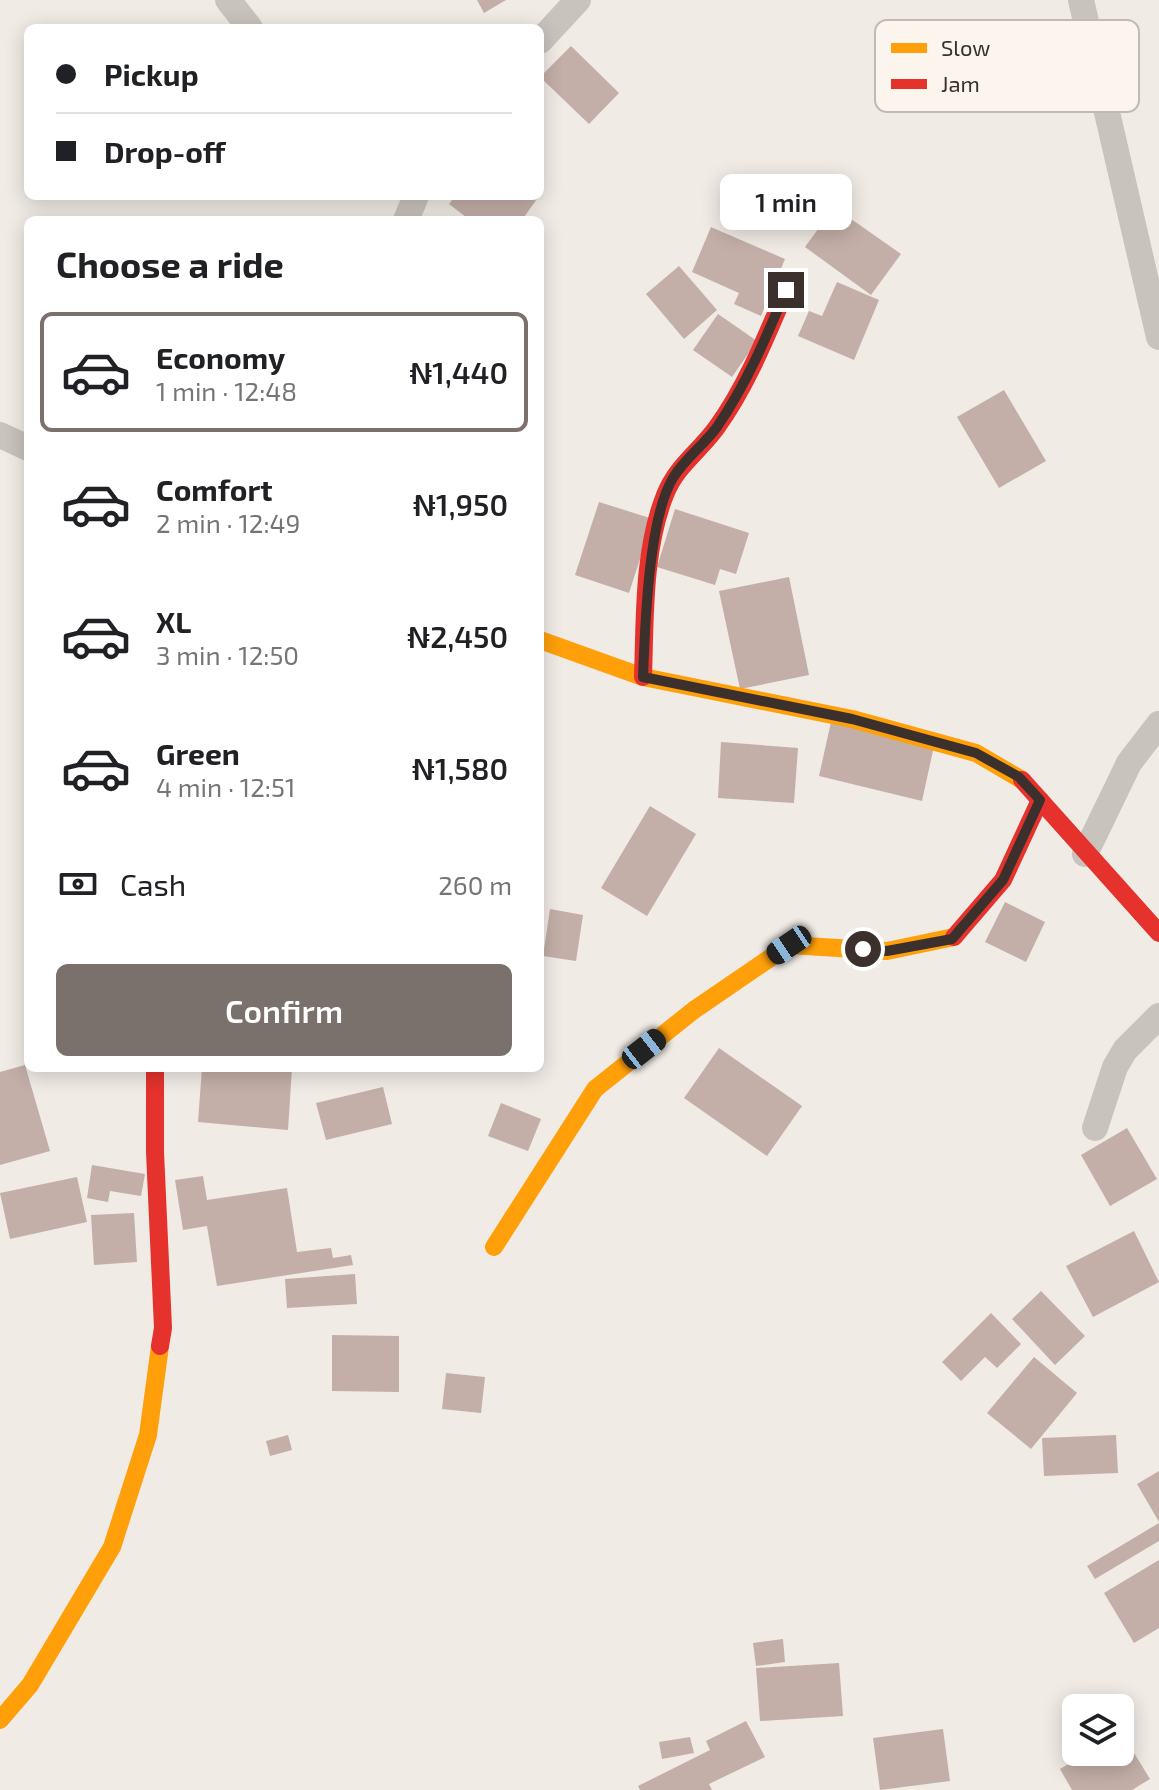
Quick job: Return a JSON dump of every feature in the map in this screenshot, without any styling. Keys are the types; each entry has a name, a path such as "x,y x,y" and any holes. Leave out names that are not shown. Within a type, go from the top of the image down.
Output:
{"street":[{"path":"228,0 247,24"},
{"path":"544,37 578,0"},
{"path":"1081,0 1086,20"},
{"path":"1107,112 1159,337"},
{"path":"643,677 646,606 659,516 672,479 715,430 753,369 786,290"},
{"path":"0,435 24,446"},
{"path":"544,641 643,677 852,719 976,753 1019,777 1159,933"},
{"path":"1085,854 1129,763 1159,724"},
{"path":"494,1247 595,1089 694,1010 789,945 887,951 952,939 1003,880 1040,800"},
{"path":"1095,1128 1115,1067 1125,1050 1159,1016"},
{"path":"0,1720 30,1685 112,1547 148,1435 163,1328 155,1072"}],"building":[{"path":"477,0 506,0 484,13"},
{"path":"571,46 619,93 589,124 544,81 544,73"},
{"path":"452,200 536,200 525,216 465,216 449,204"},
{"path":"834,207 901,254 871,295 805,247"},
{"path":"711,227 785,259 761,316 734,304 739,293 692,272"},
{"path":"679,266 717,310 684,339 646,294"},
{"path":"837,282 879,300 854,360 798,336 809,311 822,316"},
{"path":"718,314 757,341 732,377 693,350"},
{"path":"1004,390 1046,461 999,488 957,417"},
{"path":"599,502 653,519 629,593 575,575"},
{"path":"675,509 749,533 736,574 720,569 715,585 657,567"},
{"path":"789,577 809,675 740,689 719,591"},
{"path":"831,722 934,746 922,801 819,776"},
{"path":"721,742 798,748 794,803 718,798"},
{"path":"650,806 696,834 647,916 601,888"},
{"path":"1005,902 1045,922 1026,962 985,942"},
{"path":"550,909 583,915 576,961 544,956"},
{"path":"719,1048 802,1106 767,1156 684,1098"},
{"path":"24,1065 50,1151 0,1165 0,1072"},
{"path":"202,1072 292,1072 288,1130 198,1122"},
{"path":"383,1087 392,1124 326,1140 316,1103"},
{"path":"501,1103 541,1119 528,1151 488,1136"},
{"path":"1127,1128 1157,1179 1110,1206 1081,1155"},
{"path":"92,1165 145,1174 141,1196 110,1191 108,1202 87,1198"},
{"path":"203,1176 207,1200 287,1188 297,1252 331,1248 333,1258 351,1255 353,1265 217,1286 207,1226 183,1230 175,1180"},
{"path":"77,1177 87,1222 10,1239 0,1193"},
{"path":"134,1213 137,1262 94,1265 91,1215"},
{"path":"1134,1231 1159,1282 1093,1317 1066,1266"},
{"path":"355,1274 357,1304 287,1308 285,1279"},
{"path":"1041,1291 1085,1336 1055,1365 1012,1319"},
{"path":"991,1313 1021,1344 997,1368 985,1357 961,1381 942,1362"},
{"path":"332,1335 399,1336 399,1392 332,1391"},
{"path":"1034,1357 1077,1393 1031,1449 987,1413"},
{"path":"446,1373 485,1377 481,1413 442,1409"},
{"path":"288,1435 292,1450 270,1456 266,1441"},
{"path":"1116,1435 1118,1473 1044,1476 1042,1438"},
{"path":"1159,1471 1159,1522 1137,1484"},
{"path":"1159,1523 1159,1541 1095,1579 1087,1566"},
{"path":"1159,1560 1159,1628 1134,1643 1104,1593"},
{"path":"783,1639 785,1662 756,1666 753,1643"},
{"path":"839,1663 843,1716 760,1721 756,1668"},
{"path":"746,1721 765,1757 709,1784 712,1790 640,1790 638,1786 710,1750 706,1741"},
{"path":"943,1729 950,1781 880,1790 873,1738"},
{"path":"690,1737 694,1753 662,1759 659,1742"},
{"path":"1134,1753 1150,1779 1132,1790 1072,1790 1060,1769 1065,1766 1134,1766"}],"traffic: slow":[{"path":"544,641 643,677 852,719 976,753 1022,780"},
{"path":"494,1247 595,1089 694,1010 789,945 887,951 954,937"},
{"path":"0,1720 30,1685 112,1547 148,1435 160,1346"}],"traffic: jam":[{"path":"643,677 649,561 665,495 675,476 717,427 738,394 786,290"},
{"path":"1022,780 1159,933"},
{"path":"954,937 1003,880 1040,800"},
{"path":"155,1072 155,1152 163,1328 160,1346"}],"route":[{"path":"786,290 753,369 715,430 672,479 659,516 646,606 643,677 852,719 976,753 1019,777 1040,800 1003,880 952,939 887,951 863,949"}]}
